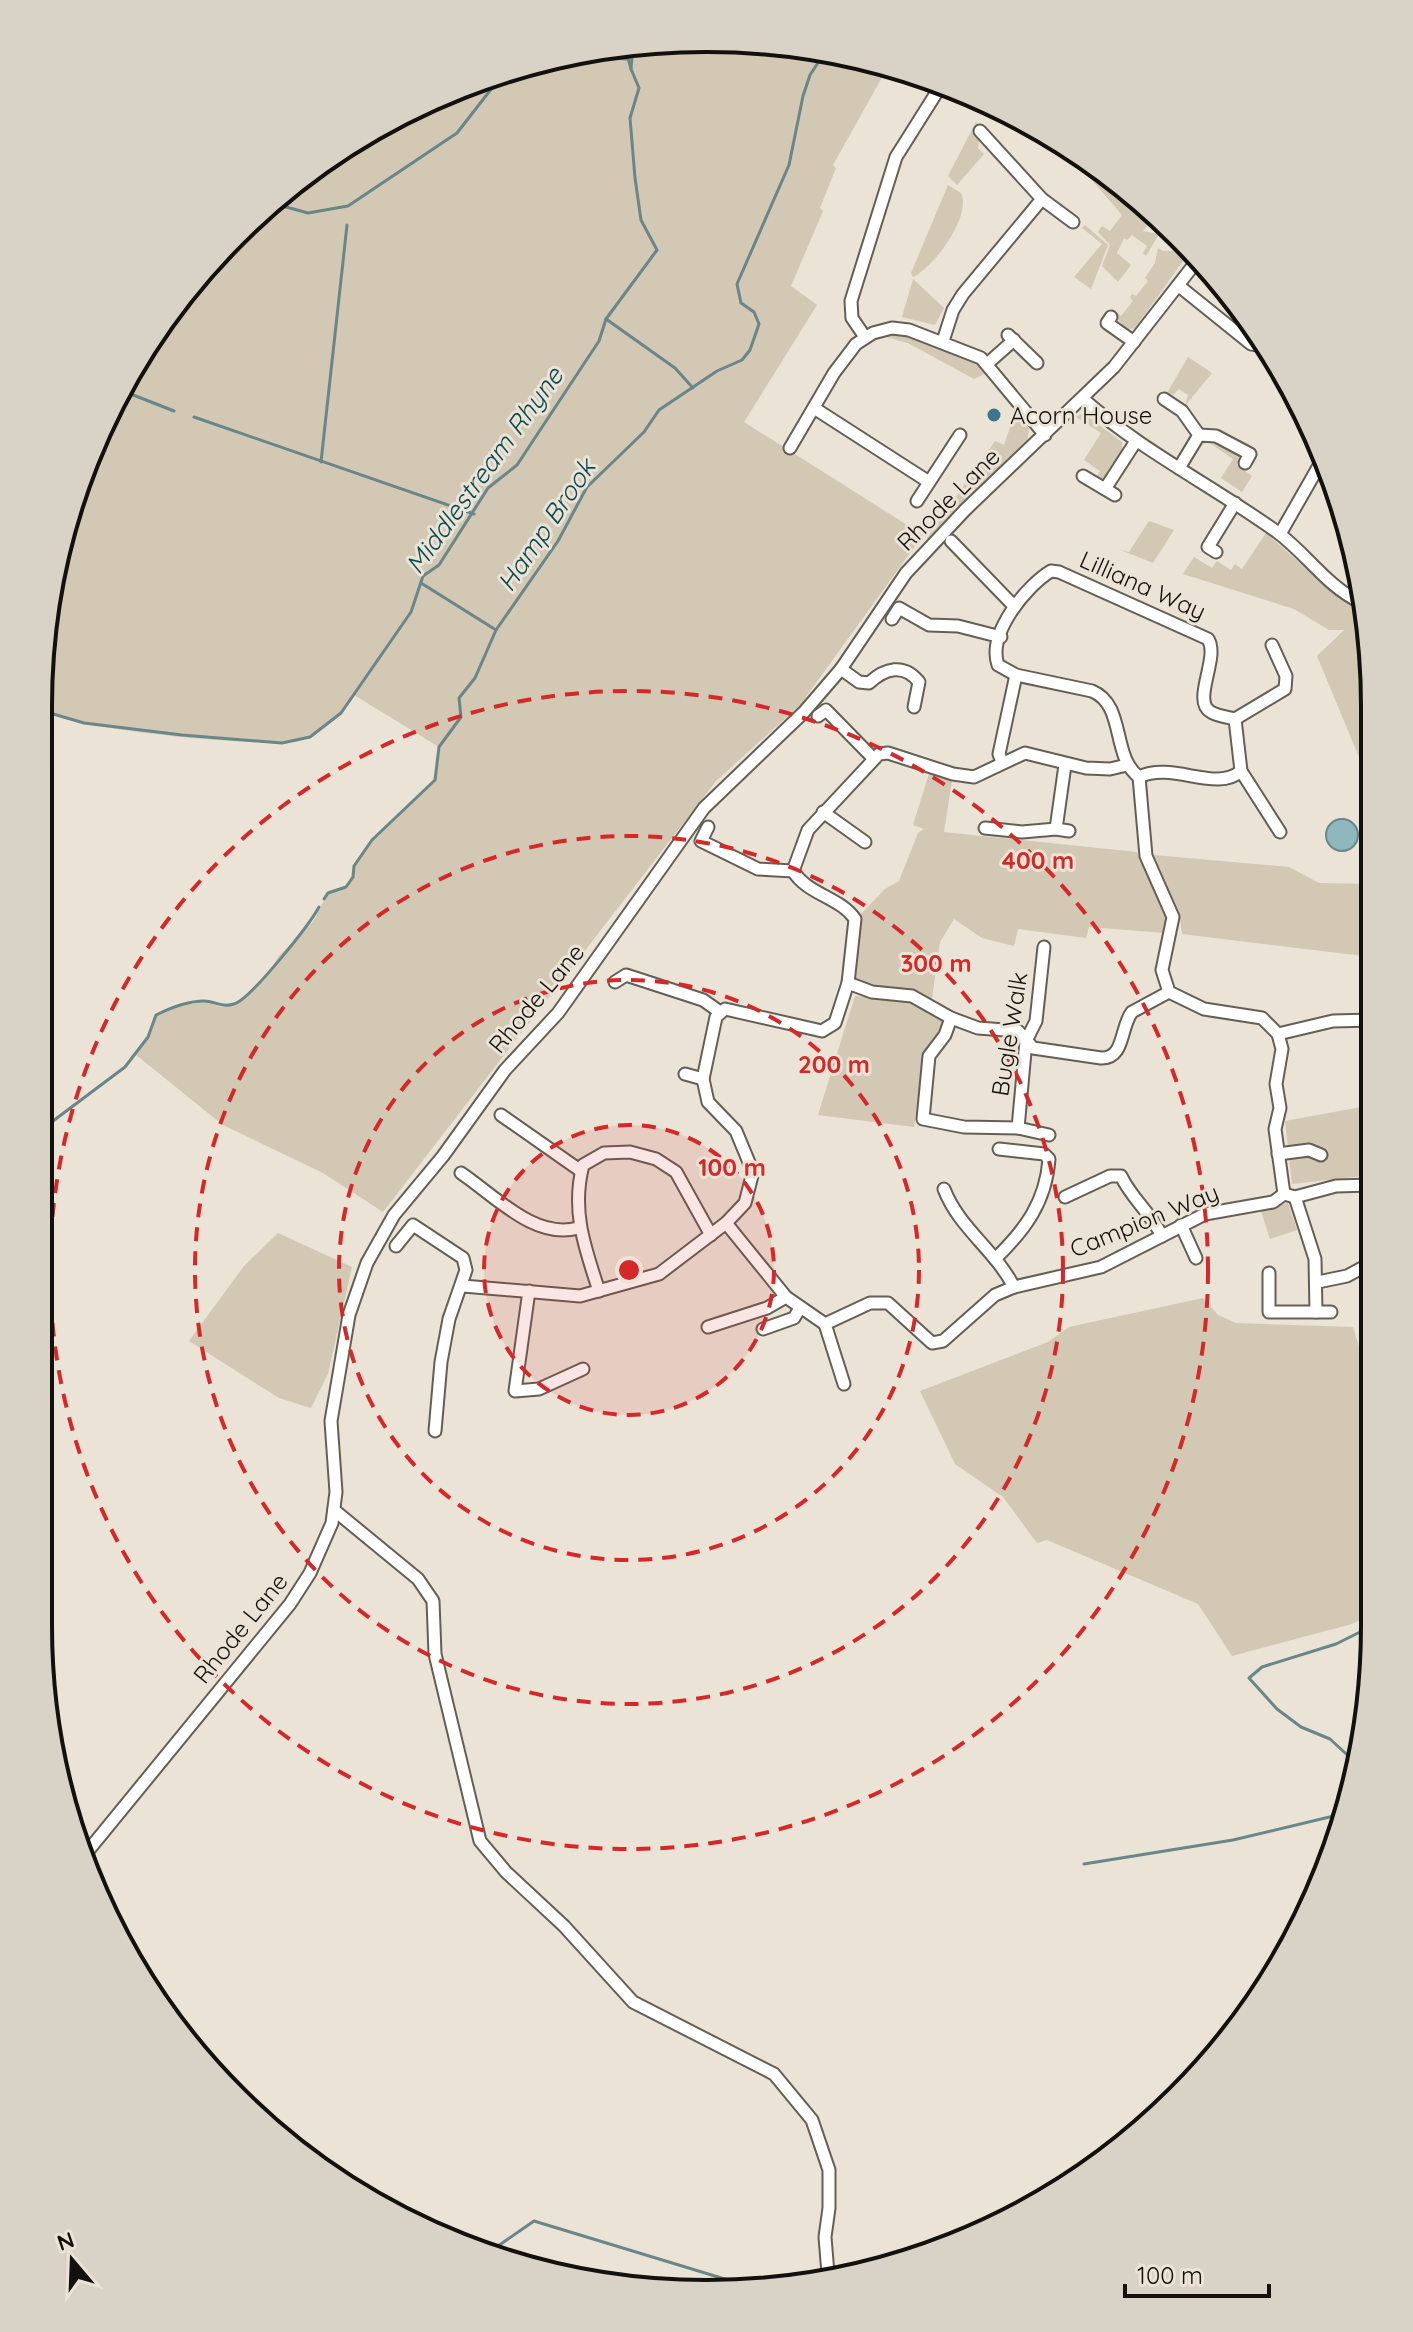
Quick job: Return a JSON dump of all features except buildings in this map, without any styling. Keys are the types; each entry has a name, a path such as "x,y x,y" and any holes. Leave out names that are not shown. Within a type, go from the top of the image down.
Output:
{"street":[{"path":"865,337 852,318 851,301 896,157 936,94"},
{"path":"980,131 1042,199 1073,222"},
{"path":"943,341 957,302 1042,199"},
{"name":"Rhode Lane","path":"91,1847 290,1604 325,1541 334,1510 331,1421 336,1389 354,1295 384,1230 505,1070 558,1013 704,808 804,712 841,669 892,590 913,564 965,510 1083,399 1134,342 1192,268"},
{"path":"1179,286 1252,344"},
{"path":"1111,317 1107,323 1134,342"},
{"path":"790,448 834,373 865,337 901,328 977,355 1045,435"},
{"path":"987,364 1011,338 1037,363"},
{"path":"1083,399 1136,441 1280,534 1320,575 1351,596"},
{"path":"1164,399 1187,417 1199,435"},
{"path":"814,408 929,482"},
{"path":"917,501 960,435"},
{"path":"1179,468 1199,435"},
{"path":"1199,435 1216,436 1250,454 1245,463"},
{"path":"1083,476 1110,492 1136,441"},
{"path":"1280,534 1316,470"},
{"path":"1216,552 1208,547 1235,503"},
{"path":"951,541 1013,605"},
{"name":"Lilliana Way","path":"1001,637 1013,605 1043,576 1059,572 1204,637 1211,643 1213,651 1203,695 1205,707 1210,712 1235,719"},
{"path":"892,619 899,608 929,625 958,626 1001,637 996,653 998,665 1016,675 1092,691 1103,697 1114,718 1127,765 1139,777 1146,856 1173,917 1162,970 1169,992 1204,1009 1262,1018 1278,1034 1282,1049 1276,1084 1280,1108 1275,1129 1278,1154 1290,1196 1312,1247 1318,1282 1316,1312"},
{"path":"1272,645 1286,676 1285,689 1235,719 1241,771 1280,832"},
{"path":"841,669 859,682 869,683 881,672 894,669 912,673 919,682 914,707"},
{"path":"1002,762 999,754 1016,675"},
{"path":"818,716 826,710 872,757"},
{"path":"793,871 804,837 872,757 888,753 953,774 974,777 1025,753 1065,765 1110,769 1127,765"},
{"path":"1056,829 1065,765"},
{"path":"1139,777 1162,771 1227,779 1241,771"},
{"path":"823,812 865,842"},
{"path":"708,827 701,841 744,865 768,871 793,871"},
{"path":"985,828 1022,832 1069,831"},
{"path":"615,982 626,975 703,1000 720,1012 738,1010 828,1030 835,1023 848,983 855,919 850,911 802,884 793,871"},
{"name":"Bugle Walk","path":"1018,1128 1026,1041 1036,1021 1044,947"},
{"path":"848,983 872,992 915,997 951,1018 978,1028 1018,1031 1033,1048 1109,1059 1118,1051 1132,1012 1169,992"},
{"path":"463,1286 580,1296 631,1284 659,1274 726,1223 745,1203 753,1172 736,1131 708,1102 703,1079 720,1012"},
{"path":"951,1018 945,1035 929,1056 923,1119 964,1127 1018,1128 1049,1135"},
{"path":"1278,1034 1333,1021 1361,1020"},
{"path":"685,1074 703,1079"},
{"path":"501,1115 581,1171"},
{"path":"995,1259 1022,1234 1037,1208 1048,1180 1049,1159 1044,1154 999,1149"},
{"path":"1278,1154 1309,1150 1321,1155"},
{"path":"605,1290 578,1228 583,1165 604,1153 630,1152 656,1159 676,1172 711,1235"},
{"path":"461,1173 542,1229 565,1232 578,1228"},
{"path":"1065,1197 1110,1176 1121,1176 1129,1192 1148,1210 1162,1236"},
{"name":"Campion Way","path":"825,1324 879,1302 888,1303 924,1339 932,1343 943,1341 995,1295 1014,1287 1101,1267 1181,1225 1215,1211 1273,1202 1336,1186 1361,1185"},
{"path":"944,1189 960,1221 979,1237 1003,1265 1014,1287"},
{"path":"726,1223 786,1297 825,1324 844,1384"},
{"path":"396,1246 413,1225 463,1258 466,1270 446,1333 435,1431"},
{"path":"1181,1225 1196,1258"},
{"path":"1318,1282 1347,1276 1361,1268"},
{"path":"1269,1273 1269,1312 1331,1312"},
{"path":"529,1291 515,1391 539,1389 583,1369"},
{"path":"708,1327 767,1308 786,1297"},
{"path":"763,1329 794,1318 800,1308"},
{"path":"334,1510 418,1579 433,1601 435,1654 480,1841 506,1872 556,1916 633,2002 754,2061 774,2074 800,2101 819,2135 829,2170 825,2237 828,2268"}],"shaded area":[{"path":"664,53 749,53 834,65 883,76 833,165 836,168 820,208 823,211 791,286 817,305 744,422 923,535 800,705 716,781 383,1212 323,1173 223,1125 136,1055 148,1037 156,1015 170,1008 205,1001 222,1007 239,1003 266,977 278,957 313,922 328,893 346,887 353,877 354,866 372,840 435,780 439,747 354,695 323,729 310,737 293,741 235,741 164,735 84,723 52,713 53,664 74,537 102,456 140,379 187,308 244,244 308,187 343,162 417,119 496,87 579,65"},
{"path":"976,122 981,127 978,148 984,154 957,185 948,176"},
{"path":"1087,174 1153,229 1147,226 1143,231 1159,234 1146,256 1143,253 1147,246 1132,235 1127,240 1124,238 1117,253 1131,265 1118,282 1102,266 1110,245 1098,232 1102,226 1110,231 1122,215"},
{"path":"948,185 961,193 961,214 940,252 913,277 911,273"},
{"path":"1085,225 1108,245 1091,289 1074,277 1102,244 1082,228"},
{"path":"1158,248 1175,251 1184,260 1135,328 1127,330 1114,315 1116,312 1121,316 1133,301 1130,297 1132,294 1136,296 1148,281 1145,278 1155,263"},
{"path":"913,279 944,308 935,325 902,317"},
{"path":"903,334 972,358 986,373 974,379 908,343 882,336"},
{"path":"1188,357 1212,373 1185,406 1188,395 1179,389 1173,395 1167,393"},
{"path":"1083,413 1122,442 1122,451 1102,480 1096,478 1100,471 1084,460 1101,433 1076,417"},
{"path":"1009,417 1023,418 1029,429 1027,443 931,541 927,538 995,441 1004,445 1012,422"},
{"path":"1207,441 1239,455 1237,465 1252,476 1242,492 1221,478 1233,459"},
{"path":"1149,521 1174,530 1153,563 1118,549 1129,552"},
{"path":"1266,533 1331,591 1352,602 1360,664 1361,762 1317,656 1344,630 1329,630 1294,609 1183,574 1194,557 1212,568 1217,561 1231,570 1235,564 1242,569"},
{"path":"931,767 953,774 944,832 1137,852 1166,916 1164,933 1089,927 1086,938 1018,929 1014,946 982,938 954,919 940,942 931,1005 848,983 856,919 885,889 899,881 918,833 924,829 913,825"},
{"path":"1154,855 1289,867 1319,883 1361,884 1361,956 1182,934 1179,912"},
{"path":"855,996 913,1001 946,1021 924,1054 914,1127 818,1115"},
{"path":"1361,1107 1361,1176 1292,1184 1285,1121"},
{"path":"1288,1203 1297,1230 1270,1239 1261,1211"},
{"path":"278,1233 352,1267 328,1374 311,1408 279,1398 189,1341 244,1266"},
{"path":"1203,1298 1218,1315 1236,1323 1353,1327 1361,1353 1361,1620 1232,1656 1198,1604 1047,1540 1037,1543 1003,1497 955,1464 920,1391 1048,1342 1069,1327"}],"water":[{"path":"1342,819 1353,824 1358,835 1353,846 1342,851 1331,846 1326,835 1331,824"}],"waterway":[{"path":"628,57 631,69"},
{"name":"Middlestream Rhyne","path":"52,714 84,723 282,743 310,737 341,713 411,612 423,576 439,565 488,488 517,465 599,341 606,319 657,250 641,220 635,178 630,118 639,88 631,69 632,57"},
{"path":"620,58 626,59"},
{"name":"Hamp Brook","path":"324,899 328,893 346,887 353,877 354,866 372,840 435,780 439,747 461,717 459,698 475,678 496,630 558,541 587,487 644,432 659,410 717,371 742,360 750,350 759,324 754,312 741,303 737,284 789,165 803,96 818,62"},
{"path":"284,206 308,213 348,206 457,133 491,89"},
{"path":"321,462 347,225"},
{"path":"606,319 675,368 693,388"},
{"path":"132,394 174,411"},
{"path":"194,417 474,514"},
{"path":"421,583 496,630"},
{"name":"Hamp Brook","path":"52,1122 125,1067 148,1037 156,1015 192,1002 229,1005 242,999 279,960 319,907"},
{"path":"1348,1755 1330,1739 1301,1727 1277,1709 1249,1678 1262,1667 1336,1644 1361,1632"},
{"path":"1084,1864 1233,1840 1332,1816"},
{"path":"498,2246 534,2221 726,2280"}],"place":[{"name":"Acorn House","path":"994,415"}]}
